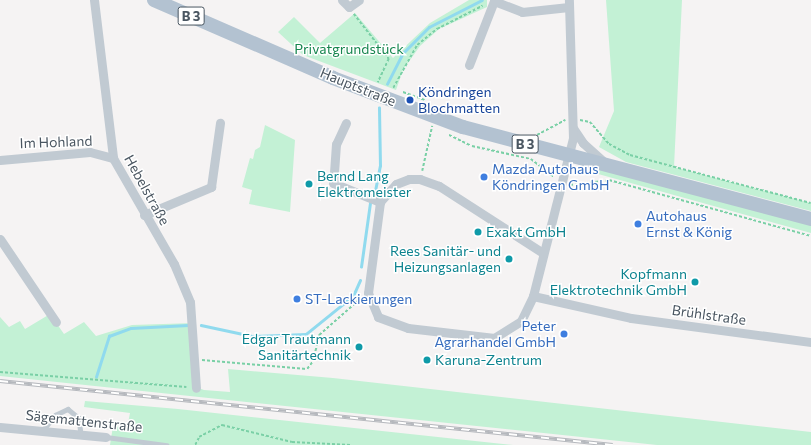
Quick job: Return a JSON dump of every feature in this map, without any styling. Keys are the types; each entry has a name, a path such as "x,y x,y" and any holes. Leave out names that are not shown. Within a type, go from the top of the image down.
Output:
{"main road":[{"name":"Hauptstraße","path":"154,0 333,78 433,125 569,156"},
{"name":"B 3","path":"569,156 811,219"}],"street":[{"name":"Hebelstraße","path":"94,0 113,158 174,264 190,302 196,360 196,388"},
{"path":"342,0 349,7 359,0"},
{"path":"469,66 494,0 522,12 569,3 574,124 569,156 533,296 521,321 494,338 387,322 378,317 368,294 380,202 396,184 420,179 439,186 543,253"},
{"path":"144,214 211,187 220,123"},
{"path":"346,123 336,144 333,183 380,202"},
{"path":"574,124 594,154 615,168"},
{"name":"Im Hohland","path":"0,160 90,152 113,158"},
{"path":"0,241 56,322"},
{"name":"Brühlstraße","path":"533,296 631,318 811,342"},
{"name":"Sägemattenstraße","path":"0,427 106,437"}],"lane":[{"path":"43,430 55,414 68,409 79,418 81,434"},
{"name":"Sägemattenstraße","path":"106,437 166,445"}],"path":[{"path":"432,104 413,93 392,92 400,72 417,45 437,29 494,0"},
{"path":"349,7 389,59 376,86"},
{"path":"536,136 561,120 574,124 590,122 609,144 630,155 811,203"},
{"path":"420,179 433,125"},
{"path":"445,133 472,146 532,159 562,182 577,185 609,180 811,236"},
{"path":"196,360 307,370 314,361 319,336 368,294"},
{"path":"0,372 196,388"},
{"path":"195,445 199,437 222,425 292,442 351,445"}],"green space":[{"name":"Privatgrundstück","path":"469,0 487,0 487,7 439,29 420,46 403,70 396,90 303,55 278,32 294,17 320,43 355,13 393,58 430,23"},
{"path":"606,0 682,0 674,167 811,203 811,211 626,162 599,147 614,111"},
{"path":"265,125 295,140 290,212 249,204 252,190 242,187 250,158 253,159 255,150 260,147"},
{"path":"593,165 811,222 811,233 591,172"},
{"path":"50,314 64,334 84,322 96,336 132,325 194,323 196,387 204,390 230,392 228,369 333,378 811,432 811,445 657,445 0,376 0,317 9,327 20,321 25,329"},
{"path":"85,401 178,409 513,445 110,445 113,426 127,428 130,413 84,407"}],"waterway":[{"path":"387,84 402,54 429,27 482,0"},
{"path":"375,191 380,166 379,108"},
{"path":"361,267 370,203"},
{"path":"201,325 252,336 306,334 353,296 360,280"},
{"path":"96,377 109,336 131,328 188,325"}],"railway":[{"path":"0,381 613,445"}],"place":[{"name":"Köndringen Blochmatten","path":"410,100"},
{"name":"Mazda Autohaus Köndringen GmbH","path":"484,177"},
{"name":"Bernd Lang Elektromeister","path":"309,184"},
{"name":"Autohaus Ernst & König","path":"638,224"},
{"name":"Exakt GmbH","path":"478,232"},
{"name":"Rees Sanitär- und Heizungsanlagen","path":"509,259"},
{"name":"Kopfmann Elektrotechnik GmbH","path":"695,282"},
{"name":"ST-Lackierungen","path":"297,299"},
{"name":"Peter Agrarhandel GmbH","path":"564,334"},
{"name":"Edgar Trautmann Sanitärtechnik","path":"359,347"},
{"name":"Karuna-Zentrum","path":"427,360"}]}
